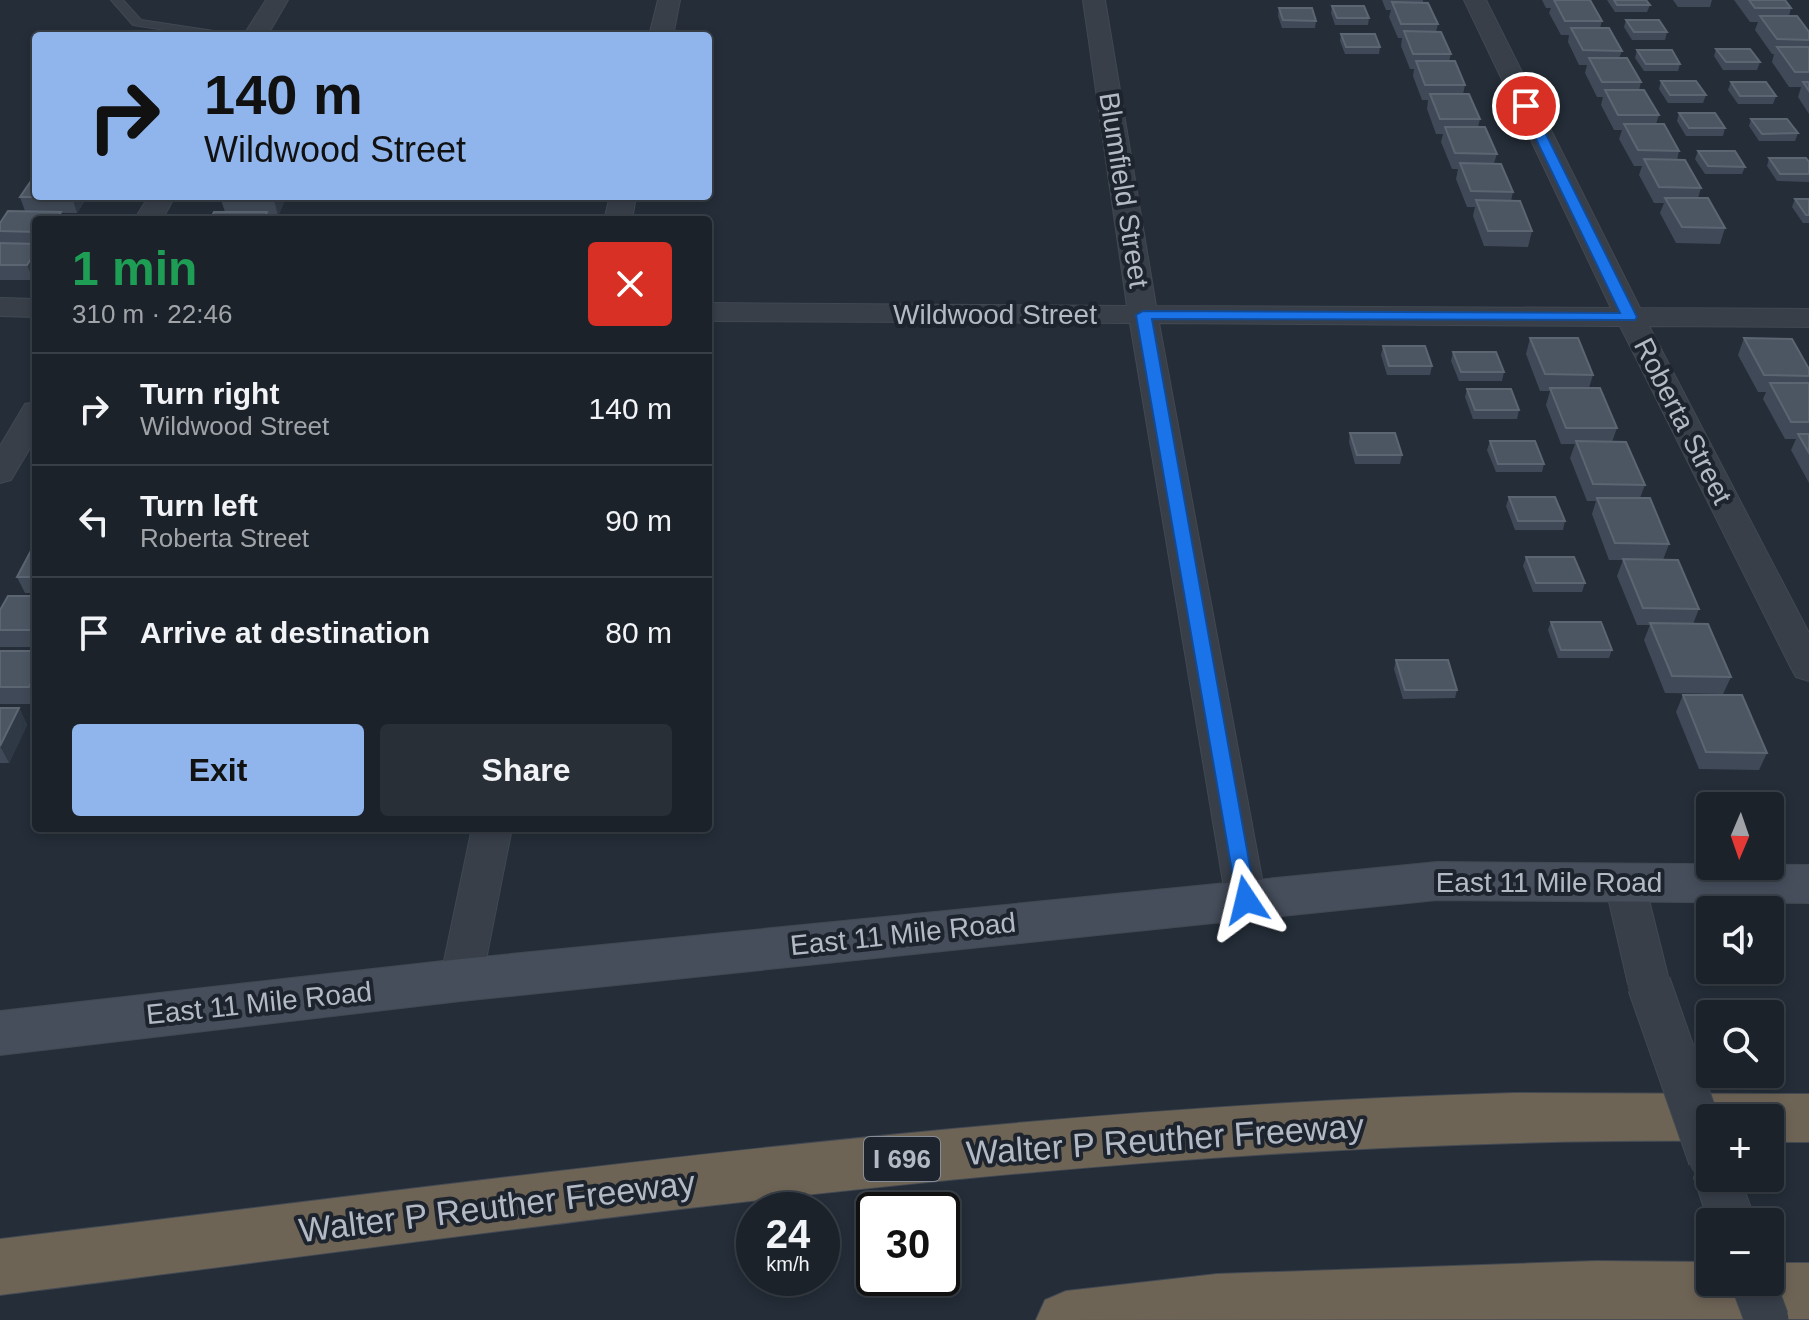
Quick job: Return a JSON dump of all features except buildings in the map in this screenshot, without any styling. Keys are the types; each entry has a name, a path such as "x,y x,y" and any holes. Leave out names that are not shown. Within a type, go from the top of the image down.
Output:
{"highway":[{"name":"Walter P Reuther Freeway","path":"0,1267 538,1199 1020,1147 1421,1120 1809,1118"},
{"path":"1066,1320 1217,1302 1596,1289 1809,1291"}],"main road":[{"name":"East 11 Mile Road","path":"0,1033 461,980 1437,881 1624,880 1809,884"}],"street":[{"path":"257,32 277,0"},
{"path":"662,32 669,0"},
{"name":"Blumfield Street","path":"1094,0 1143,315 1246,900"},
{"name":"Roberta Street","path":"1475,0 1630,317 1809,668"},
{"path":"0,307 32,308"},
{"name":"Wildwood Street","path":"712,312 1809,318"},
{"path":"0,473 32,418"},
{"path":"461,980 491,832"},
{"path":"1624,880 1649,984 1696,1118"},
{"path":"1758,1296 1767,1320"}],"lane":[{"path":"117,0 137,23 199,32"}],"route":[{"path":"1246,900 1143,315 1630,317 1526,106"}]}
